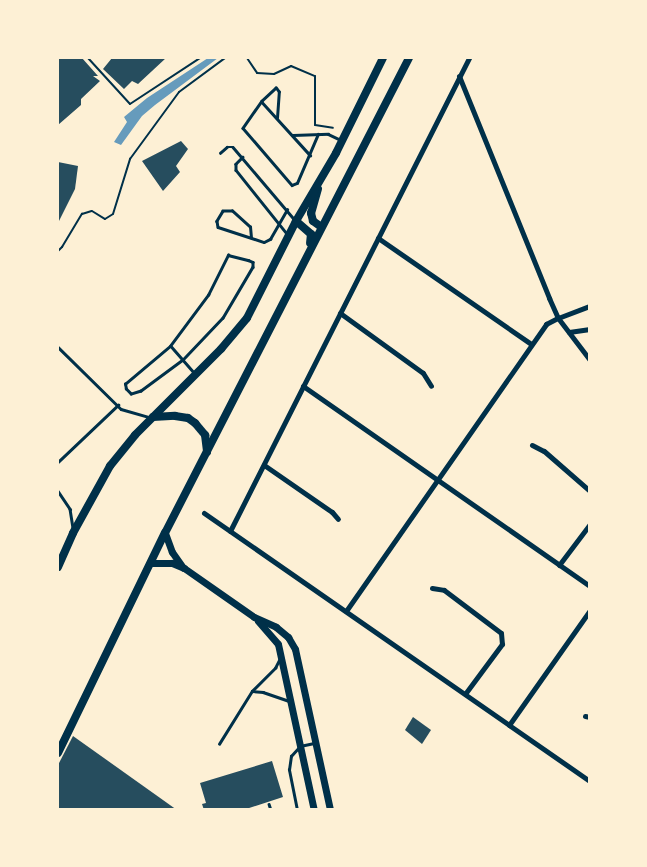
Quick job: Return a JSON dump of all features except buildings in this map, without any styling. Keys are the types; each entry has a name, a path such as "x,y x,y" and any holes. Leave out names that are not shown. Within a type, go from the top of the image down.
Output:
{"main road":[{"path":"58,567 73,533 110,466 135,435 196,375 247,318 296,221 342,140 383,58"},
{"path":"58,753 60,745 164,533 207,452 320,226 409,58"},
{"path":"400,75 413,58"},
{"path":"320,226 313,221 311,213 321,180"},
{"path":"296,221 307,230 311,239 298,272"},
{"path":"153,416 188,418 196,423 205,436 207,452"}],"street":[{"path":"230,531 469,58"},
{"path":"460,76 558,318 590,360"},
{"path":"378,238 531,344"},
{"path":"346,611 546,324 590,306"},
{"path":"340,313 423,373 431,386"},
{"path":"569,332 590,329"},
{"path":"303,386 590,586"},
{"path":"532,445 544,451 590,491"},
{"path":"264,465 332,512 338,519"},
{"path":"204,513 590,781"},
{"path":"559,565 590,524"},
{"path":"164,533 172,552 184,568"},
{"path":"150,563 172,563 184,568 254,617 284,632 292,643 330,810"},
{"path":"432,588 444,590 501,633 502,644 465,694"},
{"path":"509,724 590,610"},
{"path":"254,617 276,640 281,656 314,810"}],"lane":[{"path":"277,118 278,89 273,89 243,128 290,184 297,183 318,134"},
{"path":"262,101 310,154"},
{"path":"293,135 328,134 342,140"},
{"path":"220,153 231,146 296,221"},
{"path":"243,158 236,164 236,170 288,236"},
{"path":"251,238 250,227 232,211 223,211 217,220 218,227 251,238 267,242 280,225 287,210"},
{"path":"228,255 253,262 253,267 243,286 222,318 183,360 142,391 132,395 126,389 125,384 170,346 208,295 228,255"},
{"path":"170,346 196,375"},
{"path":"58,347 118,405 144,417 153,416"},
{"path":"58,462 118,405"},
{"path":"58,491 70,509 73,533"},
{"path":"219,744 252,691 275,668 281,656"},
{"path":"252,691 263,692 291,702"},
{"path":"297,810 289,770 290,756 300,746 315,743"},
{"path":"269,804 271,810"}],"path":[{"path":"88,58 130,104 200,58"},
{"path":"58,251 82,214 92,211 105,219 113,214 130,159 179,92 225,58"},
{"path":"247,58 257,73 274,74 291,66 315,76 315,125 333,128"}],"water":[{"path":"208,58 218,58 142,116 121,145 114,142 127,122 124,117 147,98"}]}
